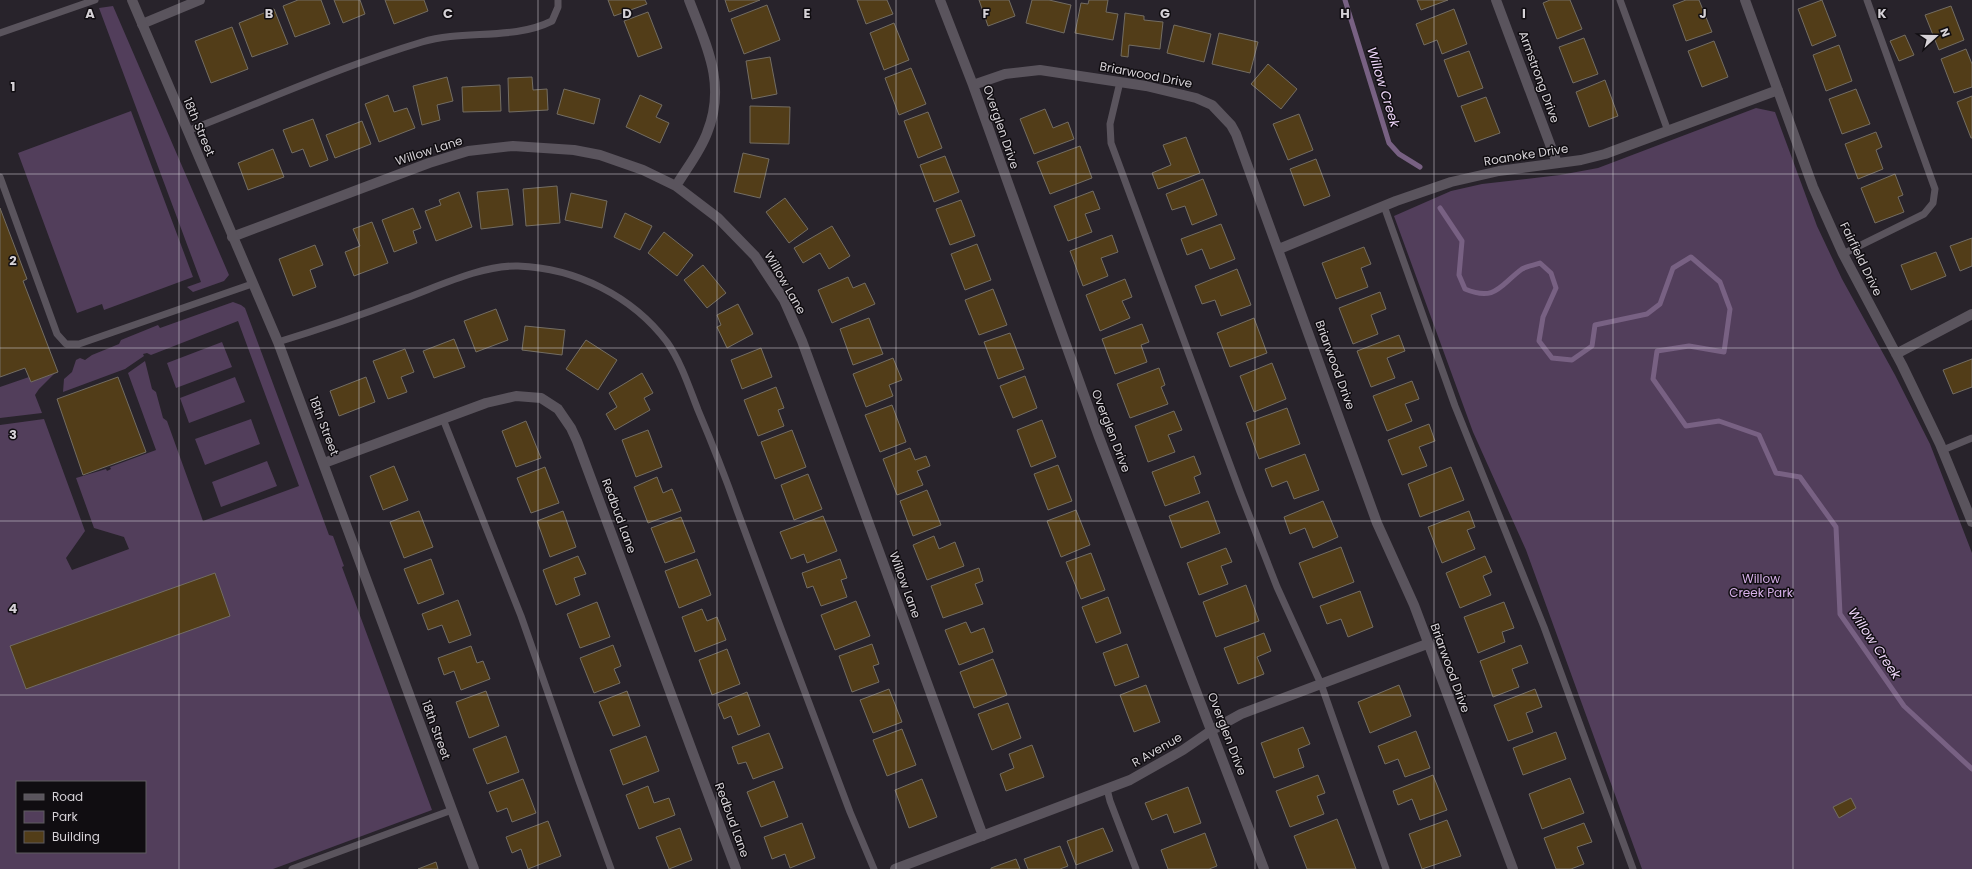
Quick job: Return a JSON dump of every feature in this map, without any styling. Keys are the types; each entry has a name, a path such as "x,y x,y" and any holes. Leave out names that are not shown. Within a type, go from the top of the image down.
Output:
{"street":[{"name":"18th Street","path":"132,0 278,342 474,869"},
{"path":"142,24 200,0"},
{"path":"676,186 707,134 714,113 716,93 710,58 689,0"},
{"name":"Overglen Drive","path":"940,0 973,85 1099,437 1264,869"},
{"name":"Armstrong Drive","path":"1496,0 1557,163"},
{"name":"Fairfield Drive","path":"1745,0 1814,187 1842,254 1896,354 1943,450 1972,522"},
{"name":"Briarwood Drive","path":"973,85 1005,74 1040,70 1146,86 1196,98 1212,105 1223,115 1236,134 1279,249 1377,523 1414,605 1513,869"},
{"name":"Roanoke Drive","path":"1279,249 1384,206 1451,182 1499,171 1581,160 1605,154 1778,90"},
{"name":"Willow Lane","path":"232,237 429,163 468,151 513,146 574,150 600,155 643,170 676,186 739,238 755,256 784,300 802,341 983,836"},
{"path":"1896,354 1972,314"},
{"name":"Redbud Lane","path":"324,463 486,403 516,396 541,398 558,409 564,417 580,448 736,869"},
{"name":"R Avenue","path":"895,869 1130,780 1160,764 1212,730 1241,714 1428,644"}],"lane":[{"path":"0,33 95,0"},
{"path":"187,131 352,66 423,42 459,36 523,31 540,28 552,21 558,7 558,0"},
{"path":"1620,0 1668,131"},
{"path":"1842,254 1924,214 1933,203 1935,189 1868,0"},
{"path":"1120,82 1110,124 1112,143 1240,492 1277,586 1321,684 1386,869"},
{"path":"0,177 57,334 66,344 79,344 252,284"},
{"path":"1384,206 1455,406 1544,627 1633,869"},
{"path":"278,342 354,317 454,280 484,271 517,266 558,271 589,282 624,300 642,315 667,342 680,365 720,463 850,812 874,869"},
{"path":"443,419 521,616 578,781 612,869"},
{"path":"1943,450 1972,438"},
{"path":"1107,789 1136,869"},
{"path":"292,869 452,810"}],"green space":[{"path":"113,6 229,275 224,281 193,292 187,287 201,282 99,8"},
{"name":"Willow Creek Park","path":"1756,108 1775,112 1817,226 1842,279 1895,375 1930,444 1972,553 1972,869 1642,869 1526,550 1473,432 1394,216 1451,191 1482,184 1560,175 1598,168"},
{"path":"131,111 193,277 104,310 102,304 77,313 18,153"},
{"path":"233,302 245,308 329,535 333,536 344,566 342,567 432,810 273,869 0,869 0,425 44,419 85,531 66,558 72,570 129,549 124,537 94,528 76,478 106,469 107,471 111,469 110,467 156,450 128,373 145,361 152,389 156,392 163,418 167,421 203,521 299,486 238,321 151,355 147,353 143,354 144,356 125,369 63,392 64,379 72,372 76,360 80,358 85,360 92,355 119,344 121,340 158,325 160,328"},
{"path":"222,342 232,367 176,388 167,363"},
{"path":"55,373 35,395 42,413 0,418 0,387 29,377 31,382"},
{"path":"235,377 245,402 189,423 180,398"},
{"path":"251,419 260,444 205,465 195,439"},
{"path":"267,461 277,486 221,507 212,482"}],"building":[{"path":"298,0 321,0 330,24 295,37 283,6"},
{"path":"334,0 360,0 365,14 343,23"},
{"path":"385,0 424,0 428,11 394,24"},
{"path":"608,0 645,0 647,4 614,16"},
{"path":"725,0 760,0 729,12"},
{"path":"857,0 887,0 893,14 866,24"},
{"path":"979,0 1009,0 1015,16 988,26"},
{"path":"1032,0 1049,0 1071,5 1064,33 1026,23"},
{"path":"1089,0 1108,0 1106,12 1118,14 1113,40 1075,33 1081,3 1088,4"},
{"path":"1417,0 1448,0 1421,10"},
{"path":"1550,0 1570,0 1582,29 1557,39 1543,3"},
{"path":"1686,0 1699,0 1712,32 1686,41 1673,5"},
{"path":"1822,0 1836,36 1812,46 1798,9"},
{"path":"767,5 780,40 744,54 731,19"},
{"path":"1951,6 1964,40 1939,50 1925,15"},
{"path":"274,9 288,44 252,57 239,23"},
{"path":"1454,9 1467,44 1442,54 1437,40 1424,45 1416,24"},
{"path":"648,12 662,48 638,57 624,21"},
{"path":"1125,13 1144,16 1144,20 1163,22 1160,49 1129,45 1128,57 1121,56"},
{"path":"894,23 909,60 884,70 870,33"},
{"path":"1174,25 1211,34 1204,62 1167,53"},
{"path":"232,27 248,69 211,83 195,41"},
{"path":"1219,33 1258,42 1250,73 1212,64"},
{"path":"1905,35 1914,55 1899,61 1890,41"},
{"path":"1584,38 1598,74 1573,83 1559,47"},
{"path":"1714,41 1728,77 1702,87 1688,51"},
{"path":"1839,45 1852,81 1826,91 1813,55"},
{"path":"1966,49 1972,64 1972,87 1954,93 1941,59"},
{"path":"1469,51 1483,88 1458,97 1444,60"},
{"path":"770,57 777,94 752,99 746,61"},
{"path":"1268,64 1297,89 1281,109 1251,84"},
{"path":"911,68 926,104 899,115 885,78"},
{"path":"447,77 453,101 437,105 440,120 422,125 413,86"},
{"path":"532,77 533,90 547,89 548,110 509,112 508,78"},
{"path":"1605,80 1618,116 1589,127 1576,92"},
{"path":"500,85 501,111 463,112 462,87"},
{"path":"564,89 600,99 594,124 557,114"},
{"path":"1856,89 1870,124 1842,134 1829,99"},
{"path":"388,95 394,112 407,108 415,128 379,142 365,104"},
{"path":"640,95 662,105 656,117 669,123 660,143 626,127"},
{"path":"1972,96 1972,138 1971,138 1957,102"},
{"path":"1486,97 1500,133 1475,142 1461,106"},
{"path":"750,106 790,107 789,144 750,143"},
{"path":"1045,109 1053,128 1068,122 1074,139 1034,154 1020,119"},
{"path":"928,112 942,148 918,158 904,121"},
{"path":"1299,114 1313,150 1288,160 1273,124"},
{"path":"313,119 328,160 310,167 303,149 292,153 283,130"},
{"path":"362,121 371,144 335,158 326,135"},
{"path":"1876,132 1882,147 1876,150 1883,169 1858,179 1845,144"},
{"path":"1186,137 1200,173 1158,189 1152,173 1171,165 1163,145"},
{"path":"1080,146 1092,178 1050,194 1037,162"},
{"path":"273,149 284,177 248,190 238,163"},
{"path":"743,153 769,159 760,198 734,192"},
{"path":"945,156 959,192 934,202 920,165"},
{"path":"1316,159 1330,196 1304,206 1290,169"},
{"path":"1895,174 1903,195 1898,197 1904,212 1875,223 1861,188"},
{"path":"1203,179 1217,215 1192,225 1185,206 1172,210 1166,194"},
{"path":"557,186 560,223 526,226 523,189"},
{"path":"508,189 513,225 481,229 477,192"},
{"path":"1093,191 1100,209 1085,214 1092,232 1068,241 1054,206"},
{"path":"459,192 472,227 436,241 425,211 441,205 439,200"},
{"path":"571,193 607,201 602,228 565,220"},
{"path":"785,198 808,229 789,243 766,212"},
{"path":"961,200 975,236 950,245 936,209"},
{"path":"0,208 27,279 23,281 58,372 31,382 25,368 0,377"},
{"path":"413,208 421,228 413,231 417,243 394,252 382,220"},
{"path":"625,213 652,226 640,250 614,237"},
{"path":"372,222 388,263 354,276 345,252 360,246 353,229"},
{"path":"1221,224 1235,259 1210,269 1202,249 1187,255 1181,239"},
{"path":"832,226 850,256 829,269 820,253 803,263 794,248"},
{"path":"664,232 693,255 677,276 648,253"},
{"path":"1112,235 1118,252 1101,258 1108,276 1083,286 1070,251"},
{"path":"1972,238 1972,266 1960,271 1950,246"},
{"path":"977,244 991,280 965,290 951,254"},
{"path":"315,245 323,265 310,270 316,287 293,296 279,259"},
{"path":"1364,247 1371,264 1361,268 1368,287 1336,299 1322,263"},
{"path":"1936,252 1946,276 1911,290 1901,265"},
{"path":"703,265 726,293 707,308 684,280"},
{"path":"1237,269 1251,305 1221,316 1215,300 1202,304 1195,286"},
{"path":"848,277 853,288 865,283 875,304 832,323 818,290"},
{"path":"1125,279 1132,297 1122,301 1130,318 1100,331 1086,295"},
{"path":"993,289 1007,325 979,335 965,300"},
{"path":"1380,292 1386,309 1371,315 1378,334 1353,344 1339,308"},
{"path":"738,304 753,334 727,348 717,327 721,325 717,315"},
{"path":"496,309 508,340 476,352 464,321"},
{"path":"869,318 883,354 853,365 840,329"},
{"path":"1254,318 1267,353 1230,367 1217,333"},
{"path":"1142,324 1149,342 1141,345 1147,362 1115,374 1102,339"},
{"path":"525,326 565,330 562,355 522,350"},
{"path":"1010,333 1024,369 998,379 984,342"},
{"path":"1399,335 1405,351 1387,358 1395,378 1371,387 1357,351"},
{"path":"454,339 465,367 434,378 423,351"},
{"path":"586,340 617,360 598,390 566,369"},
{"path":"761,348 772,377 742,389 731,360"},
{"path":"405,349 414,372 401,377 407,392 388,399 373,361"},
{"path":"893,358 902,380 889,385 893,396 866,407 853,374"},
{"path":"1972,359 1972,387 1953,394 1943,370"},
{"path":"1272,363 1286,399 1254,412 1240,376"},
{"path":"1159,368 1165,385 1161,387 1168,404 1130,418 1117,384"},
{"path":"642,373 653,393 644,398 650,410 615,430 606,414 617,407 609,393"},
{"path":"1025,376 1037,408 1013,418 1000,386"},
{"path":"118,377 146,452 83,475 57,399"},
{"path":"366,377 375,402 339,416 330,391"},
{"path":"1412,381 1419,399 1405,404 1412,421 1387,431 1373,396"},
{"path":"776,387 784,408 778,410 784,426 758,436 744,400"},
{"path":"892,405 906,442 880,452 865,415"},
{"path":"1287,408 1300,444 1259,459 1246,423"},
{"path":"1174,411 1182,430 1168,435 1175,452 1148,462 1135,426"},
{"path":"1042,420 1056,457 1031,467 1017,430"},
{"path":"526,421 541,458 516,467 502,431"},
{"path":"1429,424 1435,441 1419,447 1427,466 1402,475 1388,440"},
{"path":"648,430 662,467 636,477 622,440"},
{"path":"792,430 806,467 775,479 761,442"},
{"path":"910,448 915,460 926,456 930,466 917,471 923,485 897,495 883,459"},
{"path":"1305,454 1319,490 1294,499 1287,481 1272,487 1265,469"},
{"path":"1194,456 1201,474 1194,477 1200,493 1165,506 1152,472"},
{"path":"1058,465 1072,501 1048,510 1034,474"},
{"path":"394,466 408,500 383,510 370,476"},
{"path":"545,467 559,503 531,513 517,478"},
{"path":"1451,467 1464,500 1420,517 1408,484"},
{"path":"808,474 822,509 794,520 781,485"},
{"path":"657,477 663,493 672,489 681,511 648,523 634,487"},
{"path":"927,490 941,525 913,536 900,501"},
{"path":"1208,501 1220,533 1181,548 1169,516"},
{"path":"1323,501 1338,537 1313,548 1305,528 1290,534 1284,517"},
{"path":"1076,510 1090,545 1061,557 1047,521"},
{"path":"419,511 433,547 404,558 390,522"},
{"path":"563,511 576,547 550,557 537,521"},
{"path":"1469,511 1475,527 1467,530 1475,549 1442,563 1428,527"},
{"path":"823,516 837,551 807,563 804,554 791,559 780,532"},
{"path":"681,517 695,552 665,563 651,528"},
{"path":"934,536 939,549 955,542 964,566 927,580 913,545"},
{"path":"1341,547 1354,582 1313,598 1299,563"},
{"path":"1226,548 1232,562 1221,566 1228,584 1199,595 1187,563"},
{"path":"1091,553 1105,590 1081,599 1066,562"},
{"path":"578,556 586,574 574,578 580,595 556,605 543,570"},
{"path":"1485,556 1492,572 1483,576 1491,595 1460,608 1446,573"},
{"path":"431,559 444,594 418,604 404,569"},
{"path":"697,559 711,595 679,608 665,571"},
{"path":"840,559 847,578 841,580 847,597 821,606 813,586 807,588 802,573"},
{"path":"979,568 983,581 975,584 983,604 943,618 931,586"},
{"path":"215,573 230,616 26,689 10,646"},
{"path":"1246,585 1259,621 1216,637 1203,602"},
{"path":"1360,591 1373,627 1348,637 1341,619 1327,624 1320,606"},
{"path":"1108,597 1121,633 1096,643 1082,607"},
{"path":"458,600 471,635 449,643 442,625 428,630 422,614"},
{"path":"856,601 870,636 835,650 821,615"},
{"path":"597,602 610,637 580,648 567,614"},
{"path":"1504,602 1514,628 1502,632 1505,642 1478,653 1464,617"},
{"path":"702,609 707,621 717,617 726,640 695,652 682,617"},
{"path":"966,622 971,633 984,628 993,652 959,665 945,630"},
{"path":"1264,633 1271,651 1257,657 1264,674 1238,684 1224,648"},
{"path":"872,644 879,664 873,666 879,682 852,692 839,656"},
{"path":"1127,644 1139,677 1115,686 1103,653"},
{"path":"613,645 621,666 614,669 620,683 594,693 580,658"},
{"path":"1521,645 1528,663 1512,669 1519,687 1493,697 1480,661"},
{"path":"471,646 477,663 483,661 490,679 461,690 454,671 444,675 438,658"},
{"path":"727,649 740,684 712,695 699,660"},
{"path":"993,659 1007,695 974,708 960,672"},
{"path":"1146,685 1160,722 1134,732 1120,695"},
{"path":"1399,685 1411,716 1370,733 1358,702"},
{"path":"889,689 902,722 873,733 860,700"},
{"path":"1535,689 1542,707 1526,713 1533,732 1508,741 1494,705"},
{"path":"486,691 499,726 469,738 456,702"},
{"path":"627,691 640,726 613,736 599,702"},
{"path":"747,692 760,726 738,735 731,716 724,719 718,704"},
{"path":"1008,703 1021,738 992,750 978,714"},
{"path":"1303,727 1310,744 1298,749 1304,767 1274,778 1261,743"},
{"path":"902,729 916,765 887,776 873,740"},
{"path":"1416,731 1430,768 1405,777 1398,759 1385,764 1378,746"},
{"path":"1556,732 1566,759 1523,775 1513,748"},
{"path":"769,733 783,768 753,779 746,762 738,764 732,747"},
{"path":"506,736 519,772 487,784 473,749"},
{"path":"646,736 659,771 623,785 610,750"},
{"path":"1032,745 1044,777 1006,791 1000,774 1014,768 1009,754"},
{"path":"1318,775 1325,793 1317,796 1324,814 1290,827 1276,791"},
{"path":"1433,775 1447,810 1420,820 1412,799 1398,805 1393,791"},
{"path":"1570,778 1584,813 1542,829 1529,794"},
{"path":"523,779 536,813 512,822 507,808 497,812 489,792"},
{"path":"922,779 937,817 909,828 895,790"},
{"path":"774,781 788,817 761,827 747,792"},
{"path":"648,786 654,803 669,798 675,815 639,829 626,795"},
{"path":"1188,787 1201,823 1174,833 1167,814 1152,820 1145,803"},
{"path":"1851,798 1856,808 1839,818 1833,807"},
{"path":"1337,819 1356,869 1307,869 1294,836"},
{"path":"1447,820 1461,856 1422,869 1409,834"},
{"path":"548,821 561,856 528,869 521,849 512,853 506,837"},
{"path":"802,823 815,858 790,868 785,854 772,859 764,837"},
{"path":"1584,823 1592,842 1577,847 1584,864 1571,869 1556,869 1544,838"},
{"path":"680,828 692,860 669,869 656,837"},
{"path":"1103,828 1113,851 1076,865 1067,841"},
{"path":"1205,833 1217,866 1209,869 1168,869 1161,850"},
{"path":"1060,846 1068,866 1060,869 1028,869 1024,859"},
{"path":"1016,859 1020,869 991,869 991,868"},
{"path":"436,862 438,869 418,869"}],"waterway":[{"name":"Willow Creek","path":"1345,0 1389,143 1399,154 1420,167"},
{"name":"Willow Creek","path":"1440,208 1462,241 1459,275 1465,289 1475,293 1491,293 1497,290 1522,269 1540,263 1551,273 1556,288 1543,317 1539,341 1552,358 1572,360 1592,346 1595,325 1647,314 1660,304 1673,268 1691,257 1720,282 1730,309 1724,352 1689,346 1657,351 1653,379 1686,426 1719,421 1759,435 1776,473 1800,477 1836,527 1840,614 1904,706 1972,769"}]}
